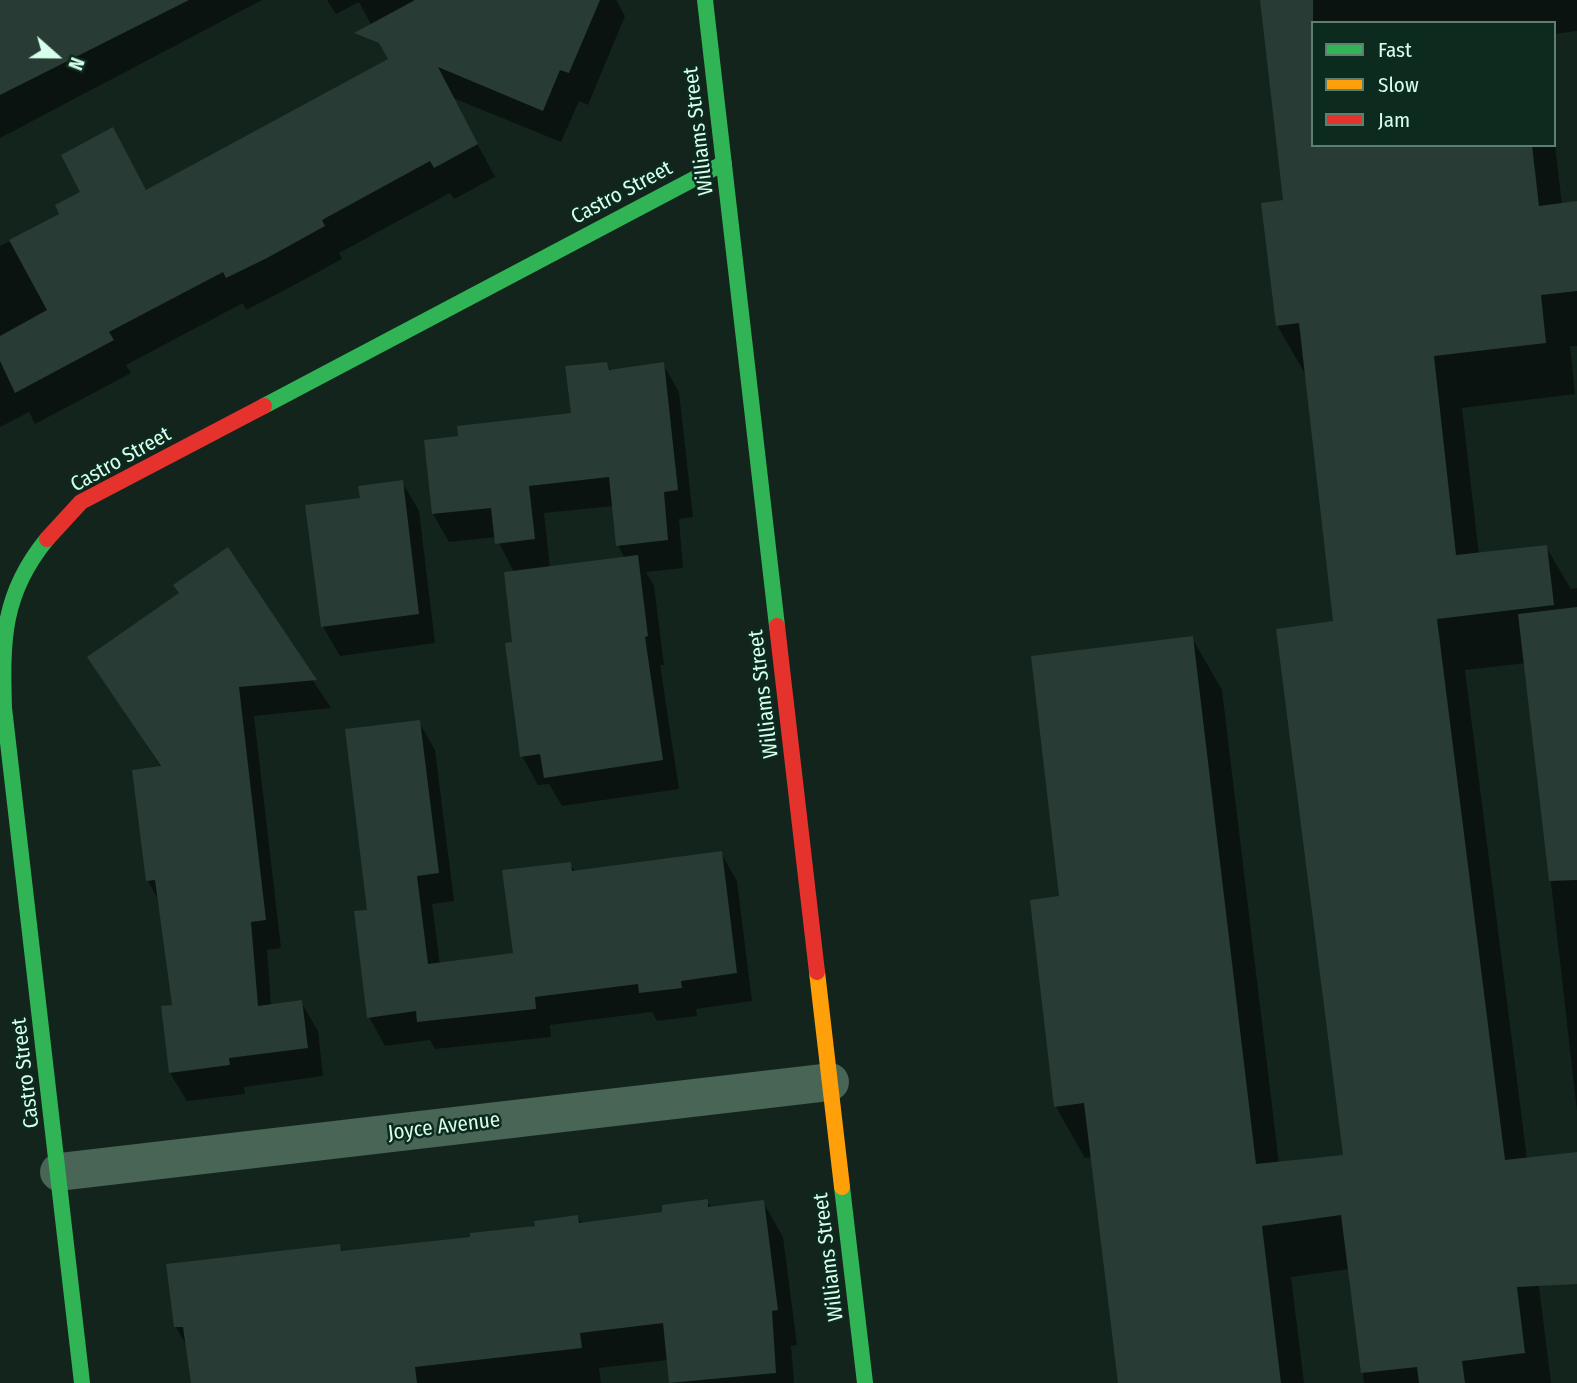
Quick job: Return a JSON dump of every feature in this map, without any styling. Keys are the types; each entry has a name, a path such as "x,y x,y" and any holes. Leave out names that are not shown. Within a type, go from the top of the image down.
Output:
{"street":[{"name":"Williams Street","path":"705,0 865,1383"},
{"name":"Castro Street","path":"82,1383 4,708 3,662 11,598 38,550 81,502 724,163"},
{"name":"Joyce Avenue","path":"59,1172 830,1082"}],"building":[{"path":"0,0 189,0 0,95"},
{"path":"415,0 600,0 569,73 560,70 543,111 438,67 478,144 434,168 430,161 322,220 325,226 267,258 226,278 223,272 109,332 114,340 15,393 0,361 0,336 47,310 9,240 59,214 55,205 80,192 61,155 113,127 146,190 388,59 379,43 354,33"},
{"path":"1260,0 1313,0 1311,147 1532,147 1539,206 1577,201 1577,291 1541,295 1546,343 1434,356 1456,555 1547,545 1554,605 1437,619 1505,1160 1577,1152 1577,1284 1517,1287 1525,1353 1462,1361 1465,1383 1419,1383 1417,1367 1361,1373 1341,1215 1262,1226 1281,1383 1118,1383 1084,1103 1054,1107 1030,900 1059,896 1031,656 1193,636 1256,1164 1343,1155 1276,629 1333,621 1299,323 1276,326 1261,203 1283,200"},
{"path":"607,362 609,370 664,362 678,490 664,492 668,540 616,546 609,477 529,486 535,539 495,544 491,508 432,514 424,440 458,436 457,426 571,413 565,366"},
{"path":"403,480 419,614 321,627 305,505 360,498 358,486"},
{"path":"228,547 317,680 239,687 266,920 251,922 258,1006 302,1000 308,1048 229,1058 230,1065 169,1073 161,1006 172,1005 155,880 146,881 132,770 161,766 87,657 179,593 173,585"},
{"path":"638,555 648,636 645,637 663,760 544,778 540,754 520,757 505,643 512,642 504,572"},
{"path":"1577,607 1577,880 1549,881 1518,614"},
{"path":"420,720 439,873 417,876 428,964 513,953 502,870 571,862 572,871 722,851 737,973 681,981 682,988 639,993 638,984 535,997 536,1009 417,1022 416,1011 367,1018 354,911 367,910 345,729"},
{"path":"708,1199 708,1207 764,1200 778,1310 772,1311 776,1373 669,1383 663,1323 580,1333 582,1348 415,1367 417,1383 191,1383 183,1327 174,1327 166,1264 340,1244 341,1251 470,1237 470,1233 535,1226 534,1221 578,1215 579,1223 662,1212 662,1205"}],"traffic: fast":[{"path":"705,0 777,626"},
{"path":"264,406 724,163"},
{"path":"47,539 32,559 13,599 5,639 4,708 82,1383"},
{"path":"842,1187 865,1383"}],"traffic: slow":[{"path":"817,972 842,1187"}],"traffic: jam":[{"path":"47,539 81,502 264,406"},
{"path":"777,626 817,972"}]}
